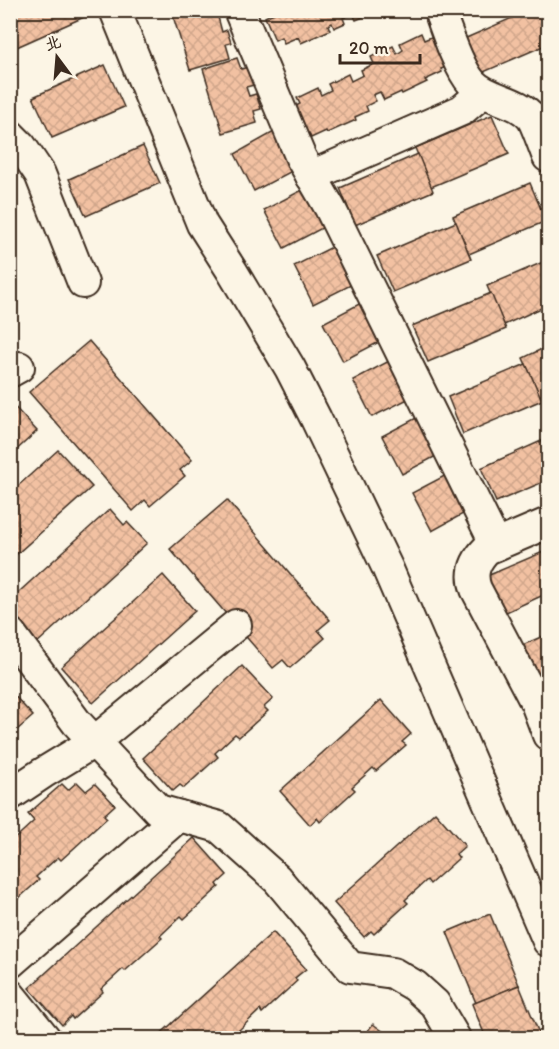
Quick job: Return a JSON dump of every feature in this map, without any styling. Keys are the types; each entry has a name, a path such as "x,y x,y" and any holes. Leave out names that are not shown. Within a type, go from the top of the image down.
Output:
{"street":[{"path":"114,10 201,224 290,368 316,419 387,567 549,941"},
{"path":"239,10 301,158 330,208 496,544"},
{"path":"438,10 465,74 483,92 515,105 532,118 549,157"},
{"path":"311,176 462,110 483,92"},
{"path":"10,135 40,174 83,283"},
{"path":"549,523 487,549 474,566 473,582 536,703 549,735"},
{"path":"10,795 94,742 236,625"},
{"path":"10,633 77,723 158,810 219,827 277,879 350,967 393,973 415,986 435,1004 455,1038"},
{"path":"10,963 178,816"},
{"path":"10,995 45,1038"}],"building":[{"path":"10,10 81,10 84,17 10,50"},
{"path":"171,10 221,10 222,16 218,17 222,32 227,30 231,43 226,44 230,58 190,70"},
{"path":"276,10 380,10 356,20 353,14 343,18 345,23 334,28 332,23 328,25 330,30 301,43 298,37 284,43 281,37 275,40 265,17"},
{"path":"530,10 548,10 548,44 479,74 464,39"},
{"path":"421,33 424,40 436,35 451,65 425,80 427,82 402,94 401,92 384,100 380,92 373,95 376,101 366,106 368,111 355,117 356,120 311,138 309,133 301,136 288,110 300,104 297,98 318,88 321,95 331,90 328,84 348,74 351,81 363,75 361,70 374,64 371,57 393,46 397,54 403,50 400,43"},
{"path":"237,58 241,69 248,67 254,85 246,87 249,96 256,94 261,109 254,111 257,123 223,133 203,69"},
{"path":"105,65 124,107 52,138 33,97"},
{"path":"492,115 509,154 431,187 415,148"},
{"path":"274,132 294,170 254,191 235,154"},
{"path":"143,146 160,183 86,216 69,179"},
{"path":"418,154 433,191 355,225 340,188"},
{"path":"530,183 546,221 469,254 453,216"},
{"path":"304,189 324,227 284,248 264,210"},
{"path":"456,222 471,259 393,292 377,256"},
{"path":"334,246 353,284 313,304 294,266"},
{"path":"548,260 548,305 504,325 487,286"},
{"path":"491,293 506,329 428,362 412,326"},
{"path":"363,302 383,340 343,361 323,323"},
{"path":"89,341 192,460 180,470 185,476 150,506 145,500 133,511 29,392"},
{"path":"548,346 548,392 540,396 523,358"},
{"path":"393,359 412,397 372,417 353,380"},
{"path":"526,364 542,400 463,434 448,397"},
{"path":"10,402 37,431 10,456"},
{"path":"422,415 442,453 402,474 382,436"},
{"path":"548,438 548,480 496,502 481,468"},
{"path":"58,450 92,487 10,560 10,493"},
{"path":"452,472 472,509 432,531 412,493"},
{"path":"227,500 330,620 318,630 325,638 290,668 283,660 273,668 170,549"},
{"path":"110,509 124,525 127,522 147,543 36,644 16,622 19,620 10,611 10,600"},
{"path":"548,550 548,593 504,613 487,576"},
{"path":"163,575 195,611 93,703 61,667"},
{"path":"548,634 548,677 533,684 518,647"},
{"path":"242,666 273,699 264,707 268,711 239,737 235,734 215,753 218,757 184,788 180,785 173,791 143,758"},
{"path":"13,694 33,716 10,736 10,697"},
{"path":"381,700 411,734 402,742 406,745 376,771 373,768 352,787 355,790 320,822 317,818 310,825 280,791"},
{"path":"77,782 86,791 95,784 115,805 104,815 107,818 61,860 58,857 36,877 39,880 10,906 10,843 34,821 28,814 62,784 68,790"},
{"path":"435,812 465,846 456,854 459,858 430,884 427,880 405,900 408,903 374,934 371,931 364,937 334,903"},
{"path":"194,838 227,875 217,884 219,887 184,919 181,916 160,936 162,938 101,989 103,992 73,1019 71,1016 62,1025 29,988"},
{"path":"490,914 519,985 476,1003 447,932"},
{"path":"273,932 306,969 295,978 297,981 262,1013 260,1010 239,1030 241,1033 234,1038 156,1038"},
{"path":"519,985 541,1038 486,1038 472,1004"},
{"path":"373,1024 392,1038 362,1038"}]}
